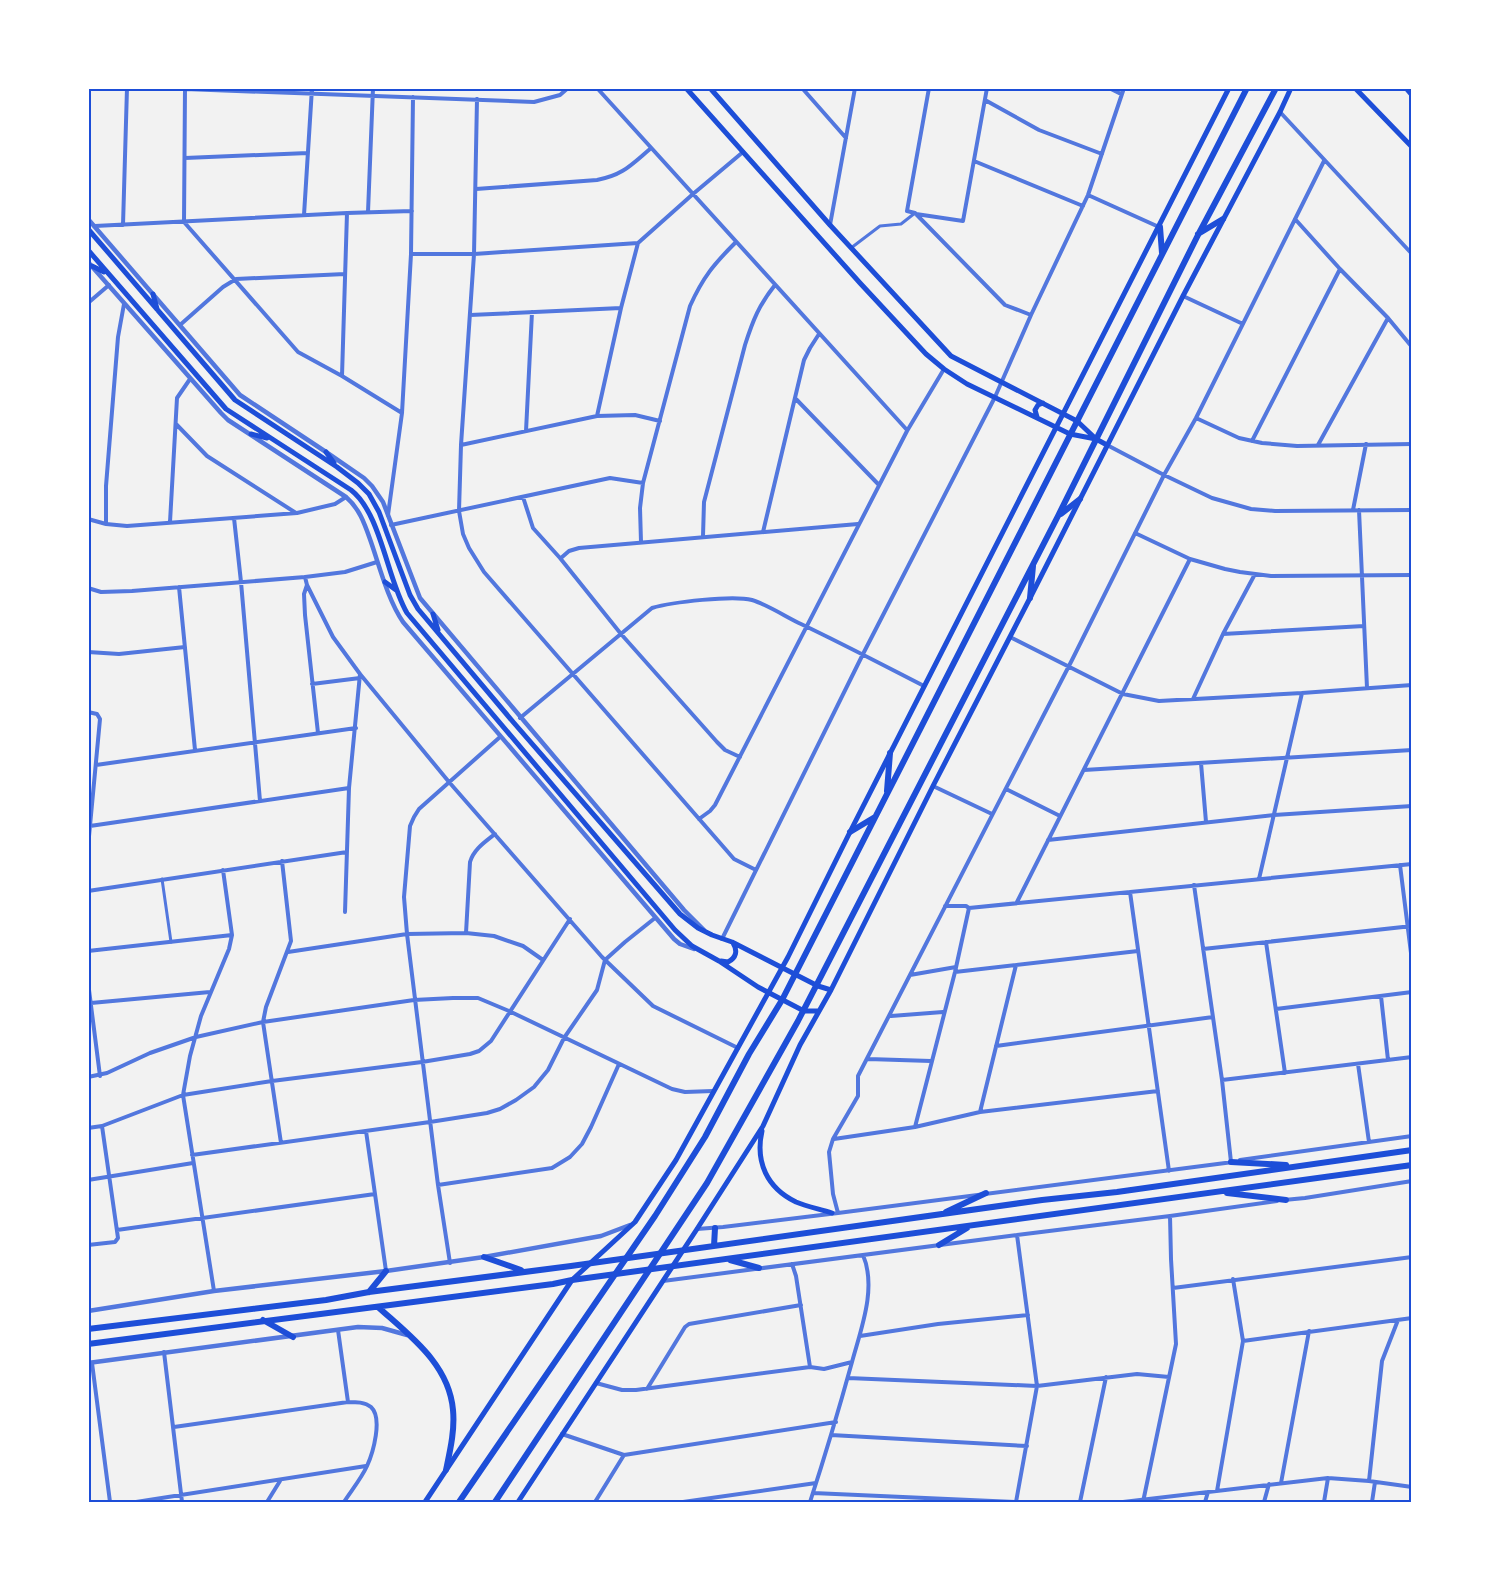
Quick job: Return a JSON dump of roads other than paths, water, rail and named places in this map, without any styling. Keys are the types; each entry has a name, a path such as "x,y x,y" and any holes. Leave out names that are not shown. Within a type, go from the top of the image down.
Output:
{"main road":[{"path":"686,88 926,354 967,384 1070,434 1096,439"},
{"path":"710,88 830,225 951,356 1063,413 1107,445"},
{"path":"425,1503 572,1280 635,1222 676,1160 783,968 849,832 1229,88"},
{"path":"459,1503 628,1258 705,1137 749,1054 796,975 1247,88"},
{"path":"495,1503 707,1183 818,986 1058,516 1198,235 1276,88"},
{"path":"518,1503 763,1126 800,1045 831,990 1222,219 1291,88"},
{"path":"1355,88 1412,147"},
{"path":"1406,88 1412,95"},
{"path":"1198,235 1222,219"},
{"path":"1160,227 1162,254"},
{"path":"88,229 235,400 337,467 361,486 375,502 410,595 418,609 680,914 706,932 732,942 818,986 831,990"},
{"path":"88,250 224,407 351,490 360,499 371,517 405,609 675,930 701,951 769,993 804,1011 819,1011"},
{"path":"90,264 108,273"},
{"path":"153,294 158,311"},
{"path":"1037,417 1034,412 1036,407 1043,403"},
{"path":"251,434 270,438"},
{"path":"326,452 337,467"},
{"path":"1058,516 1080,499"},
{"path":"1030,598 1034,561"},
{"path":"385,582 397,591"},
{"path":"433,614 439,634"},
{"path":"886,795 890,753"},
{"path":"849,832 876,816"},
{"path":"719,961 728,962 735,956 736,950 732,942"},
{"path":"763,1126 759,1143 761,1158 772,1185 780,1193 795,1201 835,1213"},
{"path":"88,1329 326,1300 369,1292 1042,1200 1117,1192 1412,1150"},
{"path":"1231,1162 1299,1166"},
{"path":"88,1344 553,1284 1412,1165"},
{"path":"1117,1192 1118,1205"},
{"path":"1218,1192 1286,1200"},
{"path":"939,1215 986,1193"},
{"path":"939,1245 970,1226"},
{"path":"714,1245 715,1228"},
{"path":"484,1257 524,1272"},
{"path":"726,1259 759,1268"},
{"path":"369,1292 386,1271"},
{"path":"326,1300 322,1305 328,1313"},
{"path":"378,1307 435,1362 449,1389 453,1410 453,1432 446,1470"},
{"path":"263,1320 293,1337"}],"street":[{"path":"123,225 127,88"},
{"path":"368,212 373,88"},
{"path":"402,413 298,352 184,222 185,89 312,91 373,96 534,102 560,95 568,88"},
{"path":"597,88 907,430"},
{"path":"810,88 804,90 846,139"},
{"path":"830,225 855,88"},
{"path":"929,88 907,210 963,221 987,88"},
{"path":"1109,88 1121,94"},
{"path":"722,939 863,654 995,397 1088,195 1124,88"},
{"path":"304,215 312,91"},
{"path":"388,516 402,413 411,254 413,97"},
{"path":"477,99 474,254 461,445 459,511 463,534 478,562 699,819 734,859 756,870"},
{"path":"985,100 1040,130 1102,154"},
{"path":"1280,112 1412,254"},
{"path":"476,189 597,180 622,172 650,149"},
{"path":"597,416 621,308 639,243 743,152"},
{"path":"184,158 308,153"},
{"path":"974,161 1083,206"},
{"path":"835,1213 828,1157 833,1139 858,1096 858,1076 1069,666 1164,475 1196,418 1324,161"},
{"path":"1088,195 1160,227"},
{"path":"95,226 412,211"},
{"path":"342,376 347,213"},
{"path":"915,213 1005,305 1031,315"},
{"path":"851,248 880,226 901,224 915,213"},
{"path":"88,219 243,398 326,452 372,486 380,496 417,594 684,910 706,932"},
{"path":"1294,219 1388,318 1412,347"},
{"path":"640,542 640,508 644,483 690,306 711,268 736,242"},
{"path":"411,254 474,254 639,243"},
{"path":"90,264 221,413 346,497 356,508 394,605 403,622 674,939 680,944 701,951"},
{"path":"1252,441 1340,269"},
{"path":"179,325 223,287 236,279 345,274"},
{"path":"88,303 109,285"},
{"path":"703,536 704,502 745,345 753,320 763,300 775,285"},
{"path":"1183,296 1242,324"},
{"path":"106,524 106,486 118,338 124,303"},
{"path":"470,315 621,308"},
{"path":"526,431 532,312"},
{"path":"1318,445 1388,318"},
{"path":"763,532 804,360 819,334"},
{"path":"699,819 716,805 907,430 944,369"},
{"path":"170,522 177,398 190,380"},
{"path":"795,398 879,485"},
{"path":"461,445 597,416 635,416 660,421"},
{"path":"1196,418 1239,438 1262,443 1298,446 1412,444"},
{"path":"176,424 207,456 297,513"},
{"path":"1366,444 1356,510 1362,576 1367,688"},
{"path":"1107,445 1212,498 1251,509 1275,511 1412,510"},
{"path":"391,525 610,478 644,483"},
{"path":"88,519 127,526 297,513 335,504 346,497"},
{"path":"523,497 532,528 561,558 621,634 717,742 725,750 740,757"},
{"path":"234,518 242,582 260,801"},
{"path":"561,558 569,551 579,548 859,524"},
{"path":"1135,533 1190,559 1225,569 1255,574 1271,576 1412,575"},
{"path":"1016,903 1190,559"},
{"path":"88,588 101,592 305,577 345,572 377,562"},
{"path":"1192,699 1255,574"},
{"path":"305,577 333,637 360,676 449,782 605,960 653,1006 739,1049"},
{"path":"307,585 304,606 318,733"},
{"path":"179,587 195,750"},
{"path":"520,718 652,608 664,604 751,600 925,686"},
{"path":"1223,634 1364,626"},
{"path":"1010,637 1123,694 1159,701 1412,685"},
{"path":"88,651 119,654 185,647"},
{"path":"312,684 360,676"},
{"path":"345,912 349,788 360,676"},
{"path":"1259,879 1302,693"},
{"path":"88,712 96,714 100,719 88,847"},
{"path":"96,765 356,728"},
{"path":"450,1263 414,1000 404,897 411,826 414,817 419,809 500,737"},
{"path":"1084,770 1412,750"},
{"path":"1200,763 1206,822"},
{"path":"933,786 992,814"},
{"path":"90,826 349,788"},
{"path":"1006,789 1060,816"},
{"path":"1048,840 1274,815 1412,806"},
{"path":"466,933 470,862 479,847 495,834"},
{"path":"88,891 347,852"},
{"path":"281,1143 263,1022 266,1006 291,941 282,861"},
{"path":"945,906 969,908 1412,864"},
{"path":"1400,865 1412,961"},
{"path":"214,1291 183,1095 190,1056 201,1016 226,957 232,935 222,870"},
{"path":"162,879 171,942"},
{"path":"1194,885 1222,1080 1231,1162"},
{"path":"1130,891 1168,1171"},
{"path":"915,1127 969,908"},
{"path":"192,1155 430,1122 500,1109 534,1087 548,1070 564,1038 597,990 605,960 655,918"},
{"path":"88,1128 102,1126 183,1095 422,1062 479,1051 491,1041 570,919"},
{"path":"1203,949 1409,926"},
{"path":"288,952 406,934 466,933 494,936 523,946 543,960"},
{"path":"88,951 232,935"},
{"path":"1266,942 1285,1072"},
{"path":"909,975 1138,951"},
{"path":"980,1112 1016,965"},
{"path":"88,982 90,1014 100,1076"},
{"path":"91,1003 210,992"},
{"path":"1276,1009 1412,992"},
{"path":"1381,996 1388,1060"},
{"path":"88,1077 100,1076 150,1053 196,1037 263,1022 414,1000 478,998 672,1089 685,1092 715,1091"},
{"path":"890,1016 944,1012"},
{"path":"996,1046 1213,1017"},
{"path":"1222,1080 1412,1058"},
{"path":"867,1059 931,1061"},
{"path":"438,1185 552,1167 570,1157 582,1144 618,1064"},
{"path":"1358,1064 1369,1142"},
{"path":"833,1139 915,1127 980,1112 1158,1091"},
{"path":"88,1245 115,1242 118,1238 102,1126"},
{"path":"366,1131 386,1271"},
{"path":"697,1229 1168,1171 1412,1136"},
{"path":"88,1180 193,1163"},
{"path":"662,1281 1305,1198 1412,1181"},
{"path":"117,1230 375,1194"},
{"path":"1144,1502 1176,1344 1170,1216"},
{"path":"88,1311 214,1291 450,1263 601,1236 635,1222"},
{"path":"813,1493 1016,1503 1037,1386 1017,1234"},
{"path":"810,1503 860,1336 867,1303 868,1265 863,1255"},
{"path":"1173,1288 1412,1257"},
{"path":"792,1264 801,1305 810,1367"},
{"path":"1217,1491 1243,1341 1233,1279"},
{"path":"647,1389 689,1324 801,1305"},
{"path":"860,1336 938,1324 1028,1315"},
{"path":"1243,1341 1412,1318"},
{"path":"1369,1480 1382,1361 1398,1319"},
{"path":"110,1503 90,1363 358,1328 382,1328 408,1335"},
{"path":"338,1330 348,1401"},
{"path":"1281,1483 1309,1331"},
{"path":"164,1352 183,1503"},
{"path":"596,1383 622,1390 647,1389 810,1367 824,1369 852,1362"},
{"path":"848,1378 1037,1386 1137,1374 1169,1377"},
{"path":"1080,1503 1106,1377"},
{"path":"174,1427 348,1401 363,1403 375,1412 377,1423 375,1441 367,1466 344,1503"},
{"path":"562,1434 624,1455 836,1422"},
{"path":"831,1435 1027,1446"},
{"path":"595,1503 624,1455"},
{"path":"136,1503 367,1466"},
{"path":"1324,1503 1328,1478"},
{"path":"1123,1503 1328,1478 1369,1480 1412,1487"},
{"path":"267,1503 281,1480"},
{"path":"1372,1503 1375,1482"},
{"path":"683,1503 816,1483"},
{"path":"1264,1503 1269,1485"},
{"path":"1205,1503 1208,1492"}]}
